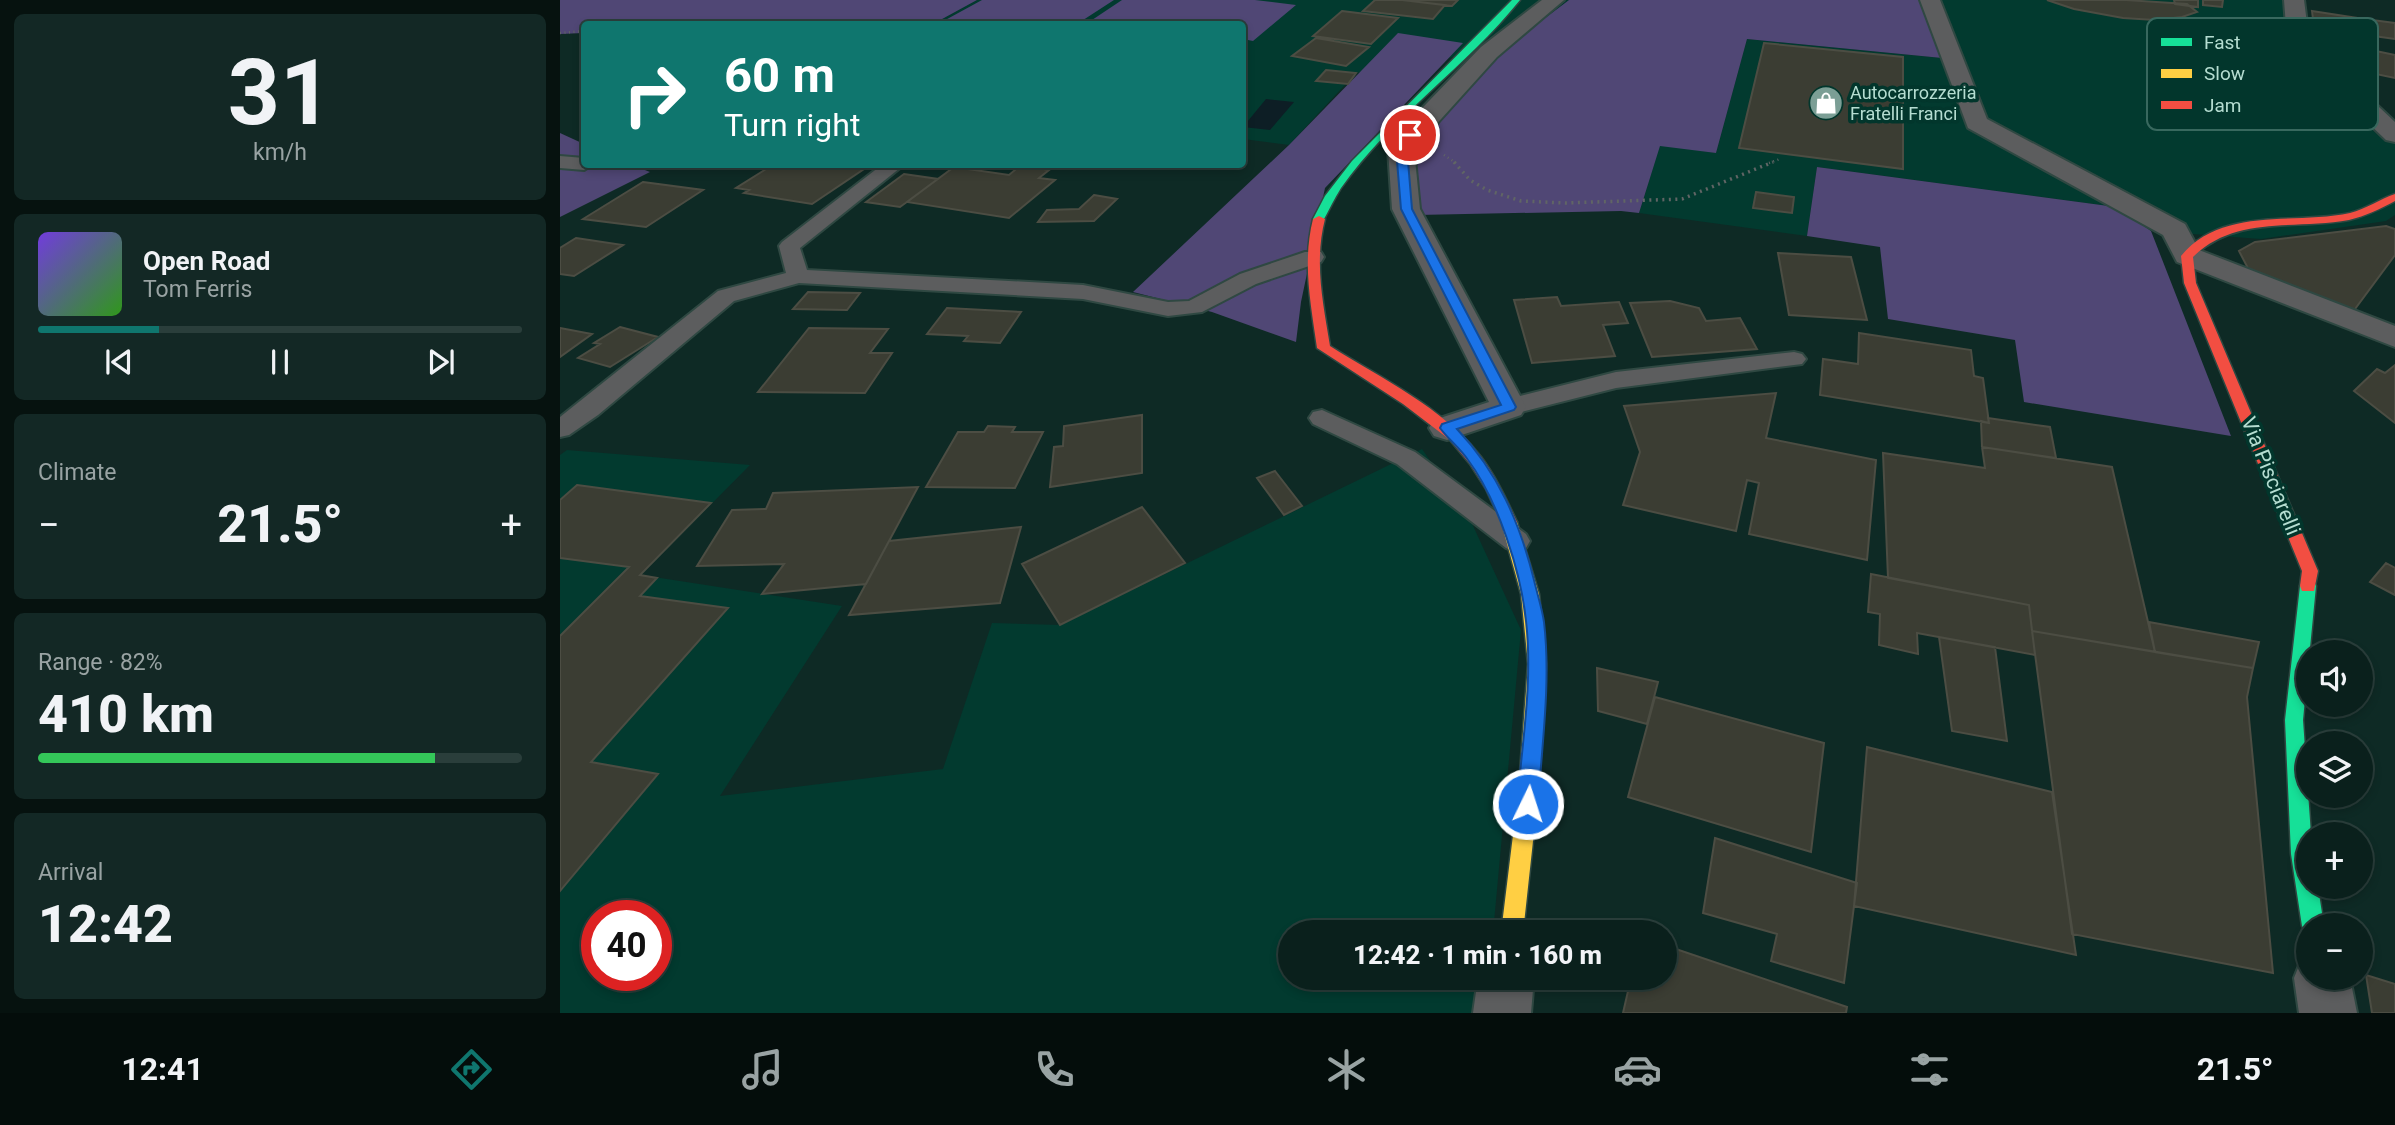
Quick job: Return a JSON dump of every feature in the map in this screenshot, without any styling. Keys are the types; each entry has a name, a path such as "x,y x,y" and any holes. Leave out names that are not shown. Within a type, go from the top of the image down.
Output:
{"street":[{"path":"1514,920 1525,831 1536,695 1535,621 1516,541 1497,495 1474,456 1447,428 1410,400 1350,367 1324,348 1313,257 1313,235 1320,215 1343,178 1516,0"},
{"path":"1447,428 1509,407 1406,209 1401,149 1410,135 1489,52 1555,0"},
{"path":"1930,0 1978,123 2175,230 2187,256 2395,337"},
{"path":"2294,0 2296,18"},
{"path":"2378,119 2395,135"},
{"path":"2187,256 2199,241 2222,232 2337,218 2382,207 2395,197"},
{"name":"Via Pisciarelli","path":"2187,256 2190,283 2310,571 2294,720 2302,854 2312,913"},
{"path":"1502,1013 1505,990"},
{"path":"2324,990 2328,1013"}],"lane":[{"path":"560,162 581,164"},
{"path":"798,276 789,246 891,168"},
{"path":"560,429 589,409 726,296 798,276 1083,292 1168,309 1194,307 1248,279 1313,257"},
{"path":"1509,407 1616,380 1794,359"},
{"path":"1322,418 1406,458 1516,541"}],"path":[{"path":"560,33 581,32"},
{"path":"1401,149 1430,149 1443,154 1457,164 1470,180 1498,194 1521,201 1564,203 1682,199 1780,159"}],"shaded area":[{"path":"560,0 977,0 938,21 581,21 581,33 560,34"},
{"path":"977,0 1569,0 1504,49 1356,73 1289,145 1246,139 1246,21 938,21"},
{"path":"982,0 1114,0 1082,21 944,21"},
{"path":"1122,0 1255,0 1296,5 1253,41 1246,40 1246,21 1092,20"},
{"path":"1569,0 1920,0 1942,58 1747,39 1716,153 1660,146 1639,213 1621,211 1417,215 1408,158 1420,136 1504,49"},
{"path":"1920,0 2283,0 2285,18 2147,18 2147,130 2373,130 2378,135 2395,138 2395,215 2386,221 2261,239 2151,231 2116,207 1817,167 1807,236 1639,213 1660,145 1716,153 1747,39 1942,58"},
{"path":"1398,33 1463,43 1325,188 1301,302 1296,342 1212,312 1133,292 1289,145"},
{"path":"560,133 581,143 581,168 640,168 650,172 560,217"},
{"path":"1817,167 2116,207 2151,231 2231,436 2024,402 2015,340 1888,319 1880,247 1807,236"},
{"path":"1422,449 1469,517 1521,630 1494,920 1278,920 1278,990 1484,990 1481,1013 560,1013 560,455 567,450 750,465 641,575 842,606 720,796 943,769 992,623 1060,625"}],"water":[{"path":"1266,99 1294,102 1270,130 1246,127 1246,123"}],"building":[{"path":"1375,0 1445,5 1433,19 1363,11"},
{"path":"1402,0 1458,0 1452,6"},
{"path":"2047,0 2126,0 2187,4 2197,12 2182,17 2147,20 2074,9"},
{"path":"2174,0 2198,0 2198,7 2175,4"},
{"path":"2203,0 2223,0 2222,7 2203,5"},
{"path":"1342,11 1398,18 1371,44 1313,36"},
{"path":"2312,11 2357,18 2313,18"},
{"path":"2378,21 2395,23 2395,39 2378,37"},
{"path":"1316,38 1369,47 1346,66 1292,56"},
{"name":"Autocarrozzeria Fratelli Franci","path":"1764,43 1903,57 1903,169 1739,148"},
{"path":"2378,51 2395,55 2395,78 2378,74"},
{"path":"1326,70 1356,73 1348,84 1316,81"},
{"path":"768,168 864,169 812,204 744,193 749,190 736,188"},
{"path":"953,168 1009,175 1017,168 1038,168 1049,170 1039,178 1055,180 1009,218 907,202"},
{"path":"904,174 938,179 900,207 866,202"},
{"path":"643,182 703,190 646,227 583,219"},
{"path":"1756,192 1794,197 1792,213 1753,208"},
{"path":"1094,195 1117,199 1094,221 1038,222 1047,210 1079,209"},
{"path":"2386,226 2395,229 2395,255 2352,313 2252,276 2239,251 2255,242"},
{"path":"576,238 623,245 574,276 560,274 560,248"},
{"path":"1778,253 1851,257 1867,320 1789,315"},
{"path":"808,292 860,293 847,310 793,309"},
{"path":"1557,297 1561,306 1619,302 1628,323 1603,325 1615,356 1532,363 1514,300"},
{"path":"1670,301 1699,308 1706,321 1740,318 1757,349 1652,357 1630,303"},
{"path":"947,308 1021,312 1000,343 964,341 968,336 927,334"},
{"path":"620,327 658,337 610,367 578,358 600,344 594,343"},
{"path":"560,328 592,334 560,357"},
{"path":"809,328 888,329 870,353 892,353 865,393 758,392"},
{"path":"1859,333 1971,350 1974,376 1983,378 1989,423 1820,395 1823,359 1858,364"},
{"path":"2395,365 2395,423 2354,391 2377,369 2385,373"},
{"path":"1776,393 1766,438 1876,460 1867,560 1749,534 1759,483 1747,480 1736,531 1623,505 1640,452 1624,406"},
{"path":"1142,415 1142,473 1050,487 1054,447 1063,446 1064,426"},
{"path":"1988,418 2050,427 2056,458 1982,447 1981,421 1989,423"},
{"path":"988,426 1015,427 1012,432 1043,432 1015,488 926,487 958,432 984,432"},
{"path":"1982,447 2112,467 2155,652 2032,631 2029,605 1888,578 1883,453 1985,468"},
{"path":"1275,471 1302,506 1284,515 1257,478"},
{"path":"577,485 711,503 640,575 657,578 640,596 728,608 591,762 658,774 560,891 560,636 629,567 560,558 560,500"},
{"path":"918,487 866,584 762,594 784,564 697,566 732,510 766,509 773,493"},
{"path":"1142,507 1185,563 1060,625 1022,564"},
{"path":"1021,527 1000,603 849,615 889,541"},
{"path":"2386,563 2395,568 2395,595 2370,582"},
{"path":"1871,574 2029,605 2035,655 1917,633 1918,654 1879,645 1880,614 1868,612"},
{"path":"2149,622 2259,642 2253,668 2155,652"},
{"path":"2032,631 2253,668 2247,697 2273,973 2072,934"},
{"path":"1939,637 1995,647 2007,741 1952,731"},
{"path":"1597,668 1658,682 1647,724 1598,711"},
{"path":"1655,697 1824,743 1811,852 1628,797"},
{"path":"1867,747 2052,792 2076,955 1854,906"},
{"path":"1715,838 1857,883 1844,983 1771,961 1777,934 1703,913"},
{"path":"1677,949 1847,1007 1846,1013 1623,1013 1628,990 1677,990"},
{"path":"2373,977 2395,984 2395,1013 2372,1013 2368,990 2373,990"}],"traffic: fast":[{"path":"1319,219 1330,196 1356,163 1516,0"},
{"path":"2308,586 2294,720 2302,854 2311,913"}],"traffic: slow":[{"path":"1509,522 1530,594 1537,664 1529,786 1514,920"}],"traffic: jam":[{"path":"2308,586 2310,571 2190,283 2187,256 2201,242 2219,232 2240,226 2350,216 2395,197"},
{"path":"1319,219 1313,267 1324,348 1408,401 1455,437 1475,460 1493,488 1509,522"}],"place":[{"name":"Autocarrozzeria Fratelli Franci","path":"1826,103"}],"route":[{"path":"1410,135 1401,149 1406,209 1509,407 1447,428 1474,456 1497,495 1516,541 1535,621 1536,695 1528,804"}]}
